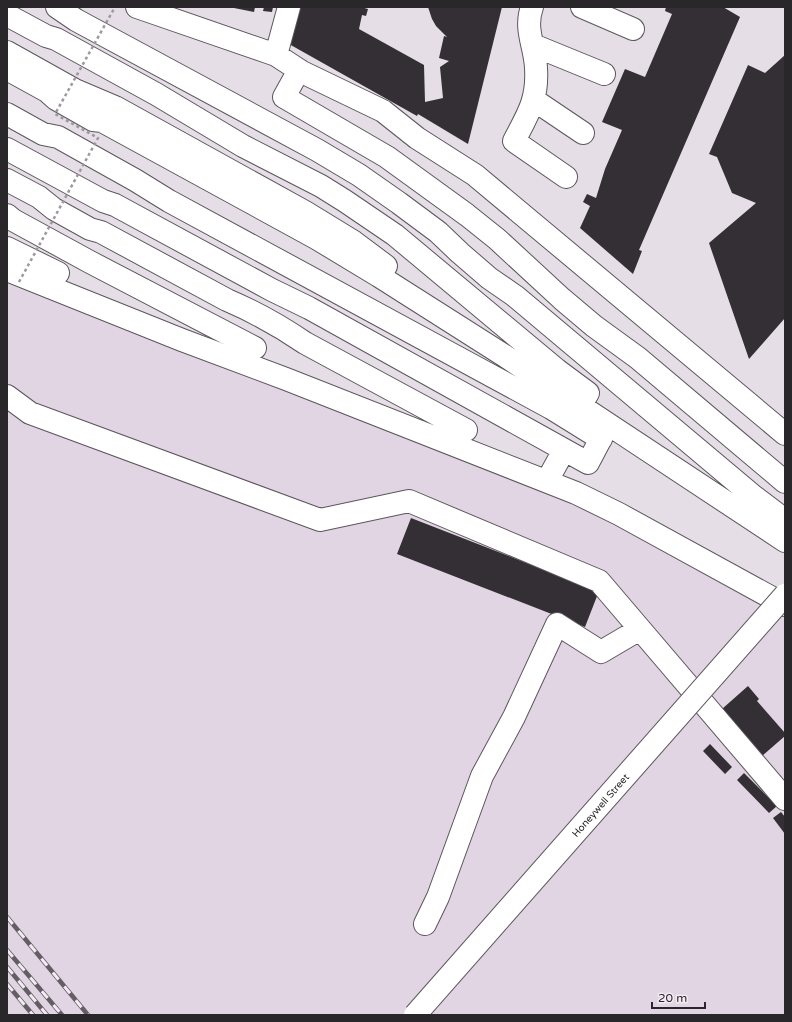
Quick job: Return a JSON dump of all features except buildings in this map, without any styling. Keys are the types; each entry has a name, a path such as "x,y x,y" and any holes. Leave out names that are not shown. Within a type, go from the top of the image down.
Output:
{"street":[{"path":"57,7 76,20 317,150 385,192 438,232 489,278 515,296 746,490 783,530"},
{"path":"137,7 276,55 298,70 382,112 417,138 475,175 785,434"},
{"path":"276,55 289,7"},
{"path":"532,7 528,26 533,45 536,68 536,92 534,100 514,142 566,177"},
{"path":"582,7 633,29"},
{"path":"7,15 46,36 56,39 156,94 243,146 321,186 368,216 395,235 557,370 588,393 580,406"},
{"path":"533,45 604,74"},
{"path":"7,52 75,90 115,107 328,226 371,254 386,266 379,276"},
{"path":"7,69 47,91 56,99 93,120 102,122 316,238 379,276 506,356 580,406 605,432"},
{"path":"298,70 284,98 387,157 467,215 497,239 562,299 594,326 638,358 785,482"},
{"path":"534,100 583,133"},
{"path":"7,114 43,134 58,137 176,205 550,408 605,432 783,530"},
{"path":"7,149 103,201 115,205 272,290 309,308 588,463 605,432"},
{"path":"7,180 39,197 54,209 72,219 101,232 227,300 246,308 281,327 305,343 466,430"},
{"path":"7,215 13,220 64,248 255,348"},
{"path":"7,248 58,273"},
{"path":"13,276 547,481 596,502 785,605"},
{"path":"182,340 192,315"},
{"path":"7,396 30,413 320,520 409,501 599,581 785,799"},
{"path":"408,428 419,404"},
{"path":"547,481 564,450"},
{"name":"Honeywell Street","path":"415,1015 785,595"},
{"path":"425,924 438,897 482,776 514,717 557,624 601,652 640,629"}],"path":[{"path":"13,276 98,138 55,114 115,7"}],"shaded area":[{"path":"7,284 590,501 785,609 785,1015 7,1015"}],"railway":[{"path":"7,917 88,1015"},
{"path":"7,950 62,1015"},
{"path":"7,967 47,1015"},
{"path":"7,984 33,1015"}]}
